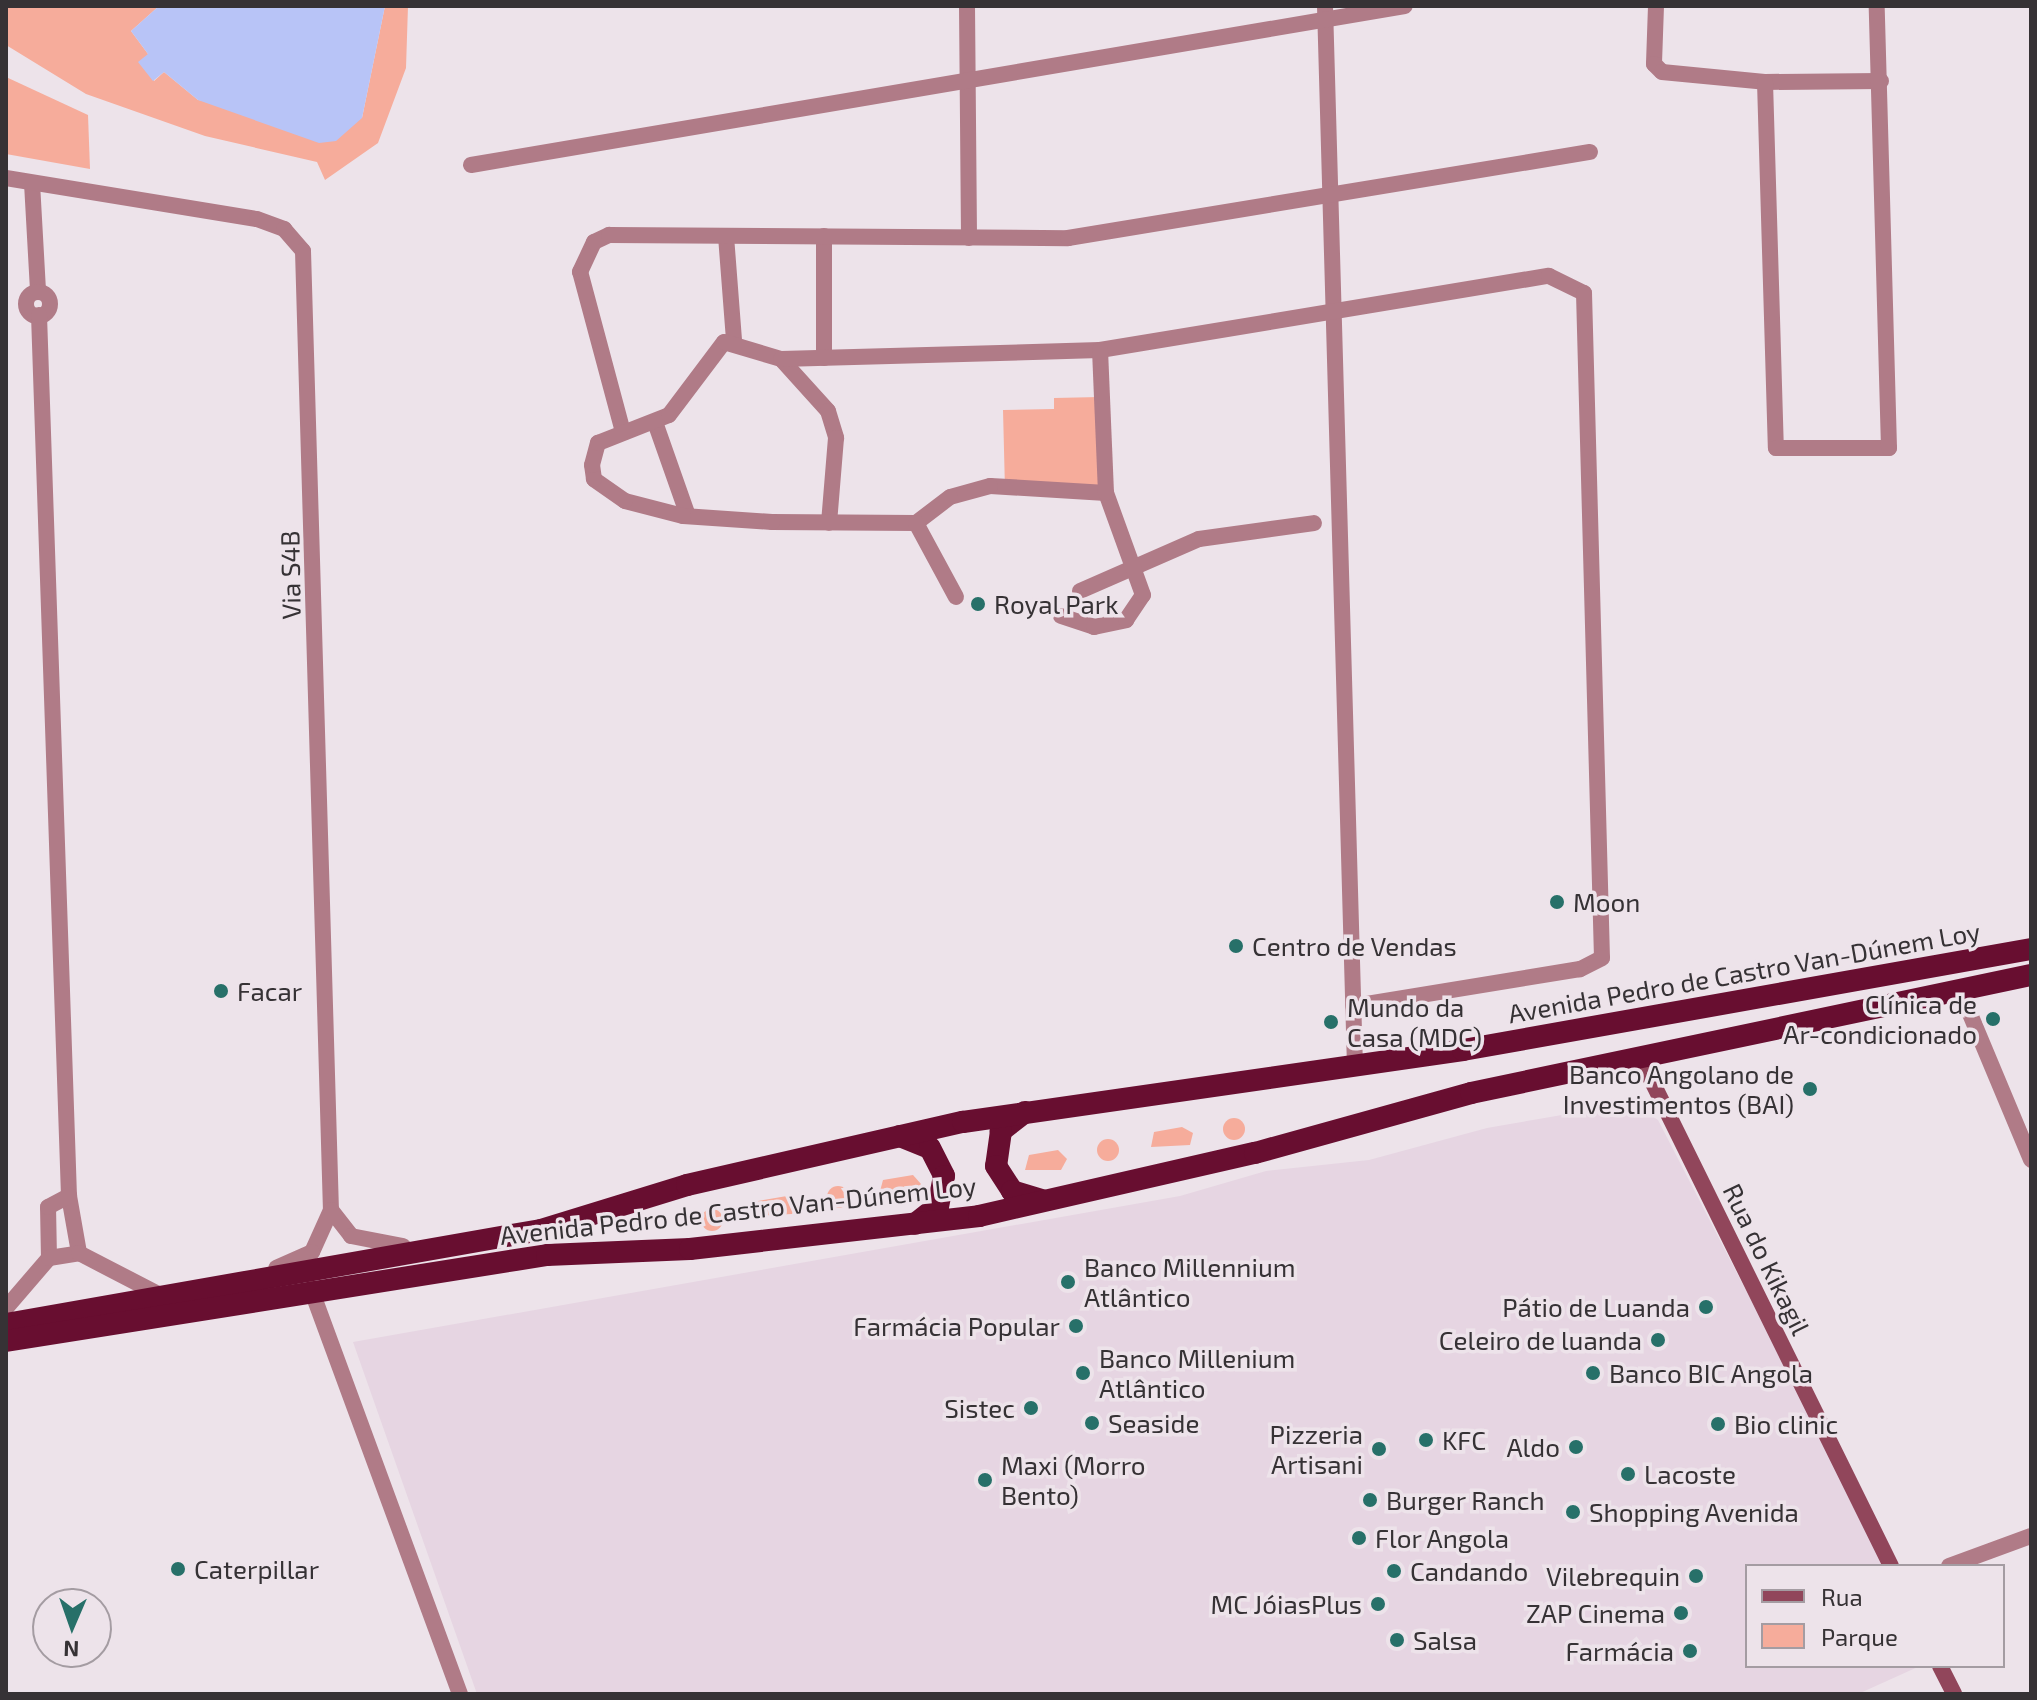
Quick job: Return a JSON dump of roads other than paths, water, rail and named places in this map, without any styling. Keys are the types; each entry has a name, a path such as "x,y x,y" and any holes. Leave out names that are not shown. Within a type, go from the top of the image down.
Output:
{"highway":[{"name":"Avenida Pedro de Castro Van-Dúnem Loy","path":"6,1324 541,1230 672,1189 888,1137 1030,1110 1355,1064 2031,949"},
{"name":"Avenida Pedro de Castro Van-Dúnem Loy","path":"6,1341 311,1289 547,1255 906,1226 1048,1200 1471,1093 2031,975"},
{"path":"1030,1110 1001,1131 996,1166 1012,1191 1048,1200"},
{"path":"888,1137 924,1143 944,1176 938,1206 906,1226"}],"main road":[{"name":"Rua do Kikagil","path":"1641,1059 1890,1564"},
{"path":"1941,1668 1954,1694"}],"street":[{"path":"967,6 969,238"},
{"path":"471,165 967,84 1325,13 1405,6"},
{"path":"1656,6 1657,69 1765,82 1881,81"},
{"path":"1765,82 1776,448 1889,448 1877,6"},
{"path":"1325,13 1335,197 1355,1064"},
{"path":"623,432 580,272 585,254 609,235 1068,238 1335,197 1590,152"},
{"name":"Via S4B","path":"6,178 257,219 284,229 303,251 331,1210"},
{"path":"32,183 38,292 27,304 39,315 69,1196 79,1253"},
{"path":"726,236 734,340"},
{"path":"824,236 824,358"},
{"path":"1106,493 968,489 916,523 829,523 688,516 625,501 594,479 593,451 623,432 656,425 713,347 734,340 781,359 1100,350 1549,276 1584,293 1602,958 1580,969 1353,1006"},
{"path":"1061,616 1094,627 1126,620 1143,595 1138,566 1106,493 1100,350"},
{"path":"781,359 828,411 836,438 829,523"},
{"path":"656,425 688,516"},
{"path":"916,523 956,597"},
{"path":"1080,591 1199,539 1314,523"},
{"path":"1960,990 2031,1160"},
{"path":"49,1258 48,1207 69,1196"},
{"path":"214,1286 299,1261 312,1252 331,1210 366,1243 452,1244"},
{"path":"6,1308 49,1258 79,1253 160,1295"},
{"path":"311,1289 460,1694"},
{"path":"1954,1564 2031,1536"}],"water":[{"path":"159,6 385,6 362,118 336,141 319,143 198,100 164,72 153,81 138,62 148,54 131,31"}],"place":[{"name":"Royal Park","path":"978,604"},
{"name":"Moon","path":"1557,902"},
{"name":"Centro de Vendas","path":"1236,946"},
{"name":"Facar","path":"221,991"},
{"name":"Clínica de Ar-condicionado","path":"1993,1019"},
{"name":"Mundo da Casa (MDC)","path":"1331,1022"},
{"name":"Banco Angolano de Investimentos (BAI)","path":"1810,1089"},
{"name":"Banco Millennium Atlântico","path":"1068,1282"},
{"name":"Pátio de Luanda","path":"1706,1307"},
{"name":"Farmácia Popular","path":"1076,1326"},
{"name":"Celeiro de luanda","path":"1658,1340"},
{"name":"Banco Millenium Atlântico","path":"1083,1373"},
{"name":"Banco BIC Angola","path":"1593,1373"},
{"name":"Sistec","path":"1031,1408"},
{"name":"Seaside","path":"1092,1423"},
{"name":"Bio clinic","path":"1718,1424"},
{"name":"KFC","path":"1426,1440"},
{"name":"Aldo","path":"1576,1447"},
{"name":"Pizzeria Artisani","path":"1379,1449"},
{"name":"Lacoste","path":"1628,1474"},
{"name":"Maxi (Morro Bento)","path":"985,1480"},
{"name":"Burger Ranch","path":"1370,1500"},
{"name":"Shopping Avenida","path":"1573,1512"},
{"name":"Flor Angola","path":"1359,1538"},
{"name":"Caterpillar","path":"178,1569"},
{"name":"Candando","path":"1394,1571"},
{"name":"Vilebrequin","path":"1696,1576"},
{"name":"MC JóiasPlus","path":"1378,1604"},
{"name":"ZAP Cinema","path":"1681,1613"},
{"name":"Salsa","path":"1397,1640"},
{"name":"Farmácia","path":"1690,1651"}]}
